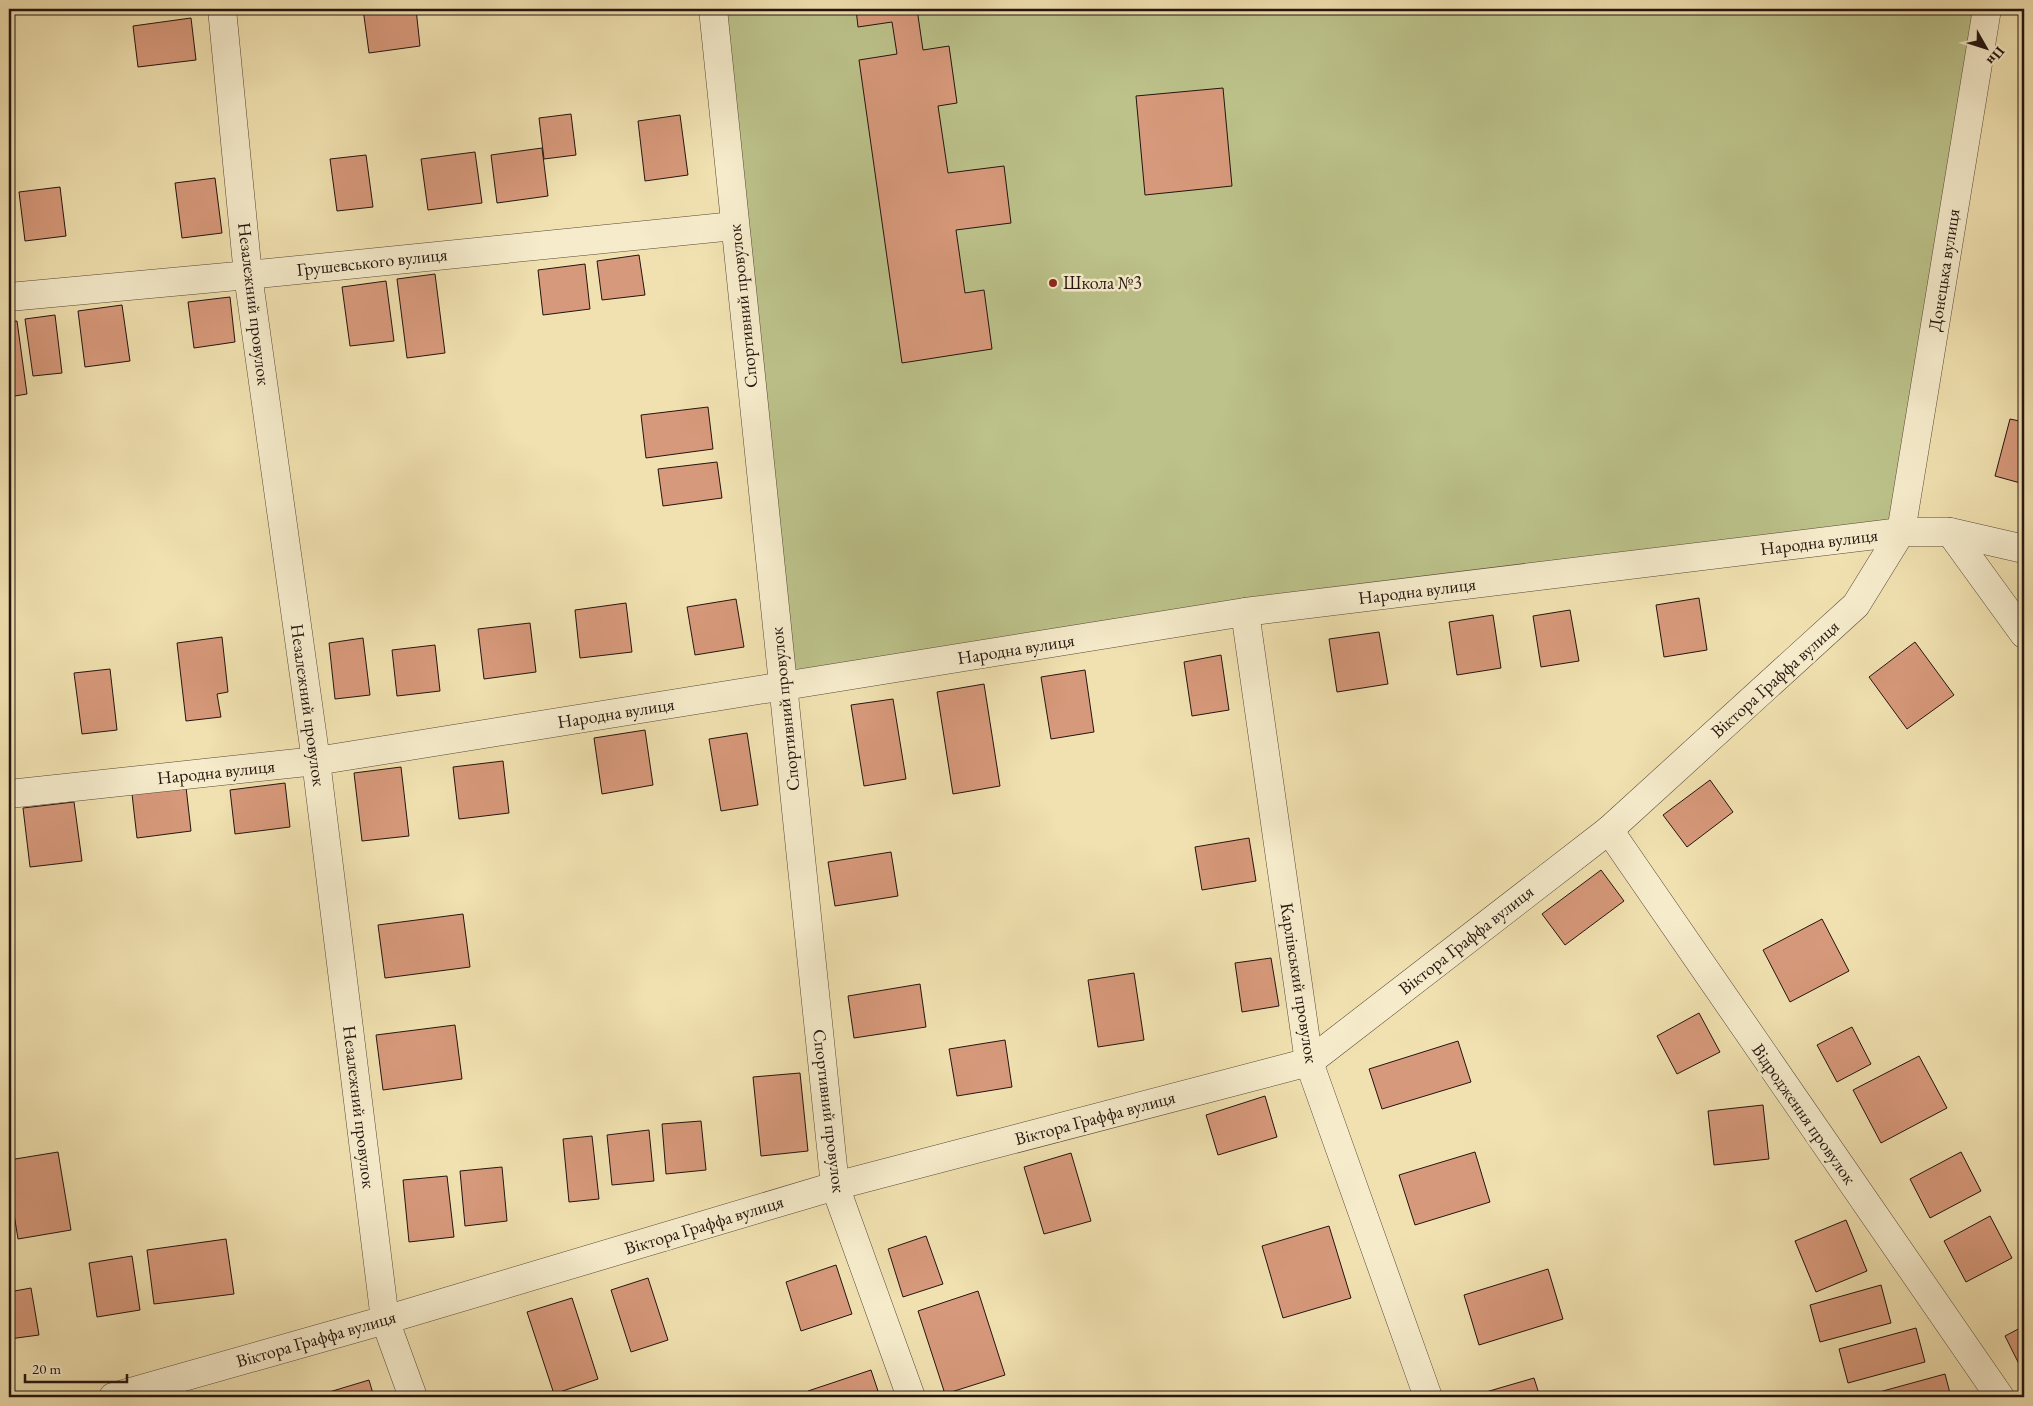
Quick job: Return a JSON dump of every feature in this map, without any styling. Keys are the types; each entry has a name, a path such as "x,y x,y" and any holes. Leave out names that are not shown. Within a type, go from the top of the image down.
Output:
{"street":[{"name":"Незалежний провулок","path":"222,9 248,275 316,761 385,1320 413,1397"},
{"name":"Спортивний провулок","path":"713,9 835,1186 911,1397"},
{"name":"Донецька вулиця","path":"1901,532 1987,9"},
{"name":"Грушевського вулиця","path":"9,297 734,226"},
{"name":"Народна вулиця","path":"9,794 316,761 1244,612 1901,532 1950,532 2024,550"},
{"name":"Віктора Граффа вулиця","path":"113,1397 385,1320 835,1186 1309,1062 1609,830 1856,605 1901,532"},
{"path":"1950,532 2024,634"},
{"name":"Карлівський провулок","path":"1244,612 1309,1062 1428,1397"},
{"name":"Відродження провулок","path":"1609,830 2000,1397"}],"green space":[{"path":"713,9 1987,9 1901,532 782,687"}],"building":[{"path":"363,9 416,9 420,46 369,53"},
{"path":"856,9 917,9 923,50 949,46 957,103 938,106 948,173 1004,166 1011,223 956,230 965,293 984,290 992,349 902,363 859,60 897,54 892,22 858,27"},
{"path":"191,18 196,60 138,67 133,26"},
{"path":"1223,88 1232,186 1145,195 1136,96"},
{"path":"571,114 576,155 544,159 539,118"},
{"path":"680,115 688,175 645,181 638,121"},
{"path":"542,148 548,196 497,203 491,155"},
{"path":"475,152 482,203 428,210 421,159"},
{"path":"366,155 373,207 337,211 330,159"},
{"path":"215,178 222,233 182,238 175,183"},
{"path":"60,187 66,236 25,241 19,192"},
{"path":"639,255 645,295 602,300 597,261"},
{"path":"585,264 590,309 543,315 538,270"},
{"path":"435,274 445,353 407,358 397,279"},
{"path":"386,281 394,341 350,346 342,287"},
{"path":"230,297 235,342 194,348 188,302"},
{"path":"122,305 130,361 85,367 78,311"},
{"path":"55,315 62,373 33,376 25,319"},
{"path":"17,321 27,394 9,397 9,322"},
{"path":"708,407 713,449 646,458 641,415"},
{"path":"2010,419 2024,422 2024,484 1995,476"},
{"path":"717,462 722,498 663,506 658,469"},
{"path":"1699,598 1707,650 1664,657 1656,605"},
{"path":"736,599 744,647 695,655 687,607"},
{"path":"626,603 632,652 580,658 575,610"},
{"path":"1570,610 1579,661 1541,667 1533,616"},
{"path":"1493,615 1501,668 1457,675 1449,622"},
{"path":"530,623 536,672 484,679 478,629"},
{"path":"1379,632 1388,684 1337,692 1329,639"},
{"path":"222,637 228,692 217,694 221,717 186,721 177,643"},
{"path":"363,638 370,695 335,699 329,643"},
{"path":"1915,642 1954,695 1907,729 1869,677"},
{"path":"435,645 440,691 397,696 392,650"},
{"path":"1221,655 1229,710 1192,716 1184,662"},
{"path":"110,669 117,730 82,734 74,673"},
{"path":"1085,670 1094,732 1051,739 1041,677"},
{"path":"984,684 1000,786 953,794 937,692"},
{"path":"893,699 906,779 864,786 851,705"},
{"path":"645,730 653,785 602,794 594,738"},
{"path":"747,733 758,805 721,811 709,739"},
{"path":"503,761 509,813 459,819 453,767"},
{"path":"401,767 409,836 362,841 354,773"},
{"path":"1710,780 1733,812 1687,847 1663,815"},
{"path":"285,783 290,827 235,834 230,790"},
{"path":"186,787 191,831 137,838 132,794"},
{"path":"74,802 82,861 30,867 23,808"},
{"path":"1249,838 1256,881 1202,890 1195,847"},
{"path":"891,852 898,896 835,906 828,862"},
{"path":"1601,870 1624,901 1565,945 1542,914"},
{"path":"463,914 470,967 385,978 378,925"},
{"path":"1822,919 1849,971 1790,1002 1763,950"},
{"path":"1271,958 1279,1006 1242,1012 1235,963"},
{"path":"1134,973 1144,1040 1098,1047 1088,980"},
{"path":"920,984 926,1027 854,1038 848,996"},
{"path":"1699,1013 1720,1052 1677,1074 1657,1036"},
{"path":"455,1025 462,1079 383,1090 376,1035"},
{"path":"1852,1027 1871,1064 1837,1082 1817,1045"},
{"path":"1005,1040 1012,1087 957,1096 949,1049"},
{"path":"1458,1041 1471,1082 1382,1109 1369,1069"},
{"path":"1919,1056 1947,1108 1881,1143 1853,1090"},
{"path":"800,1073 808,1151 761,1156 753,1077"},
{"path":"1265,1096 1277,1137 1218,1155 1206,1115"},
{"path":"1763,1105 1769,1159 1714,1165 1708,1111"},
{"path":"701,1121 706,1170 666,1174 662,1124"},
{"path":"649,1130 654,1181 612,1185 607,1135"},
{"path":"592,1136 599,1199 569,1202 563,1139"},
{"path":"58,1152 71,1230 18,1239 9,1183 9,1160"},
{"path":"1475,1152 1490,1202 1415,1225 1399,1175"},
{"path":"1961,1152 1981,1191 1930,1218 1910,1179"},
{"path":"1071,1153 1091,1221 1044,1234 1024,1167"},
{"path":"502,1167 507,1221 465,1226 460,1171"},
{"path":"447,1176 454,1237 409,1242 403,1180"},
{"path":"1990,1216 2012,1258 1966,1282 1944,1241"},
{"path":"1846,1220 1867,1271 1816,1292 1795,1241"},
{"path":"1329,1226 1351,1298 1283,1318 1262,1246"},
{"path":"926,1236 943,1284 903,1297 888,1249"},
{"path":"226,1239 234,1294 154,1304 147,1250"},
{"path":"132,1256 140,1310 97,1317 89,1263"},
{"path":"836,1265 852,1314 801,1331 786,1282"},
{"path":"1548,1269 1563,1319 1479,1345 1464,1295"},
{"path":"648,1278 668,1340 631,1352 611,1290"},
{"path":"1881,1285 1891,1323 1820,1342 1810,1305"},
{"path":"31,1288 39,1335 9,1339 9,1292"},
{"path":"978,1291 1005,1375 945,1394 918,1311"},
{"path":"572,1298 598,1379 554,1394 527,1312"},
{"path":"2024,1326 2024,1374 2005,1336"},
{"path":"1916,1328 1925,1362 1848,1383 1839,1349"},
{"path":"871,1370 880,1397 811,1397 808,1391"},
{"path":"1945,1374 1951,1397 1861,1397"},
{"path":"1534,1378 1540,1397 1480,1397 1479,1394"},
{"path":"369,1380 374,1397 316,1396"}],"place":[{"name":"Школа №3","path":"1053,283"}]}
